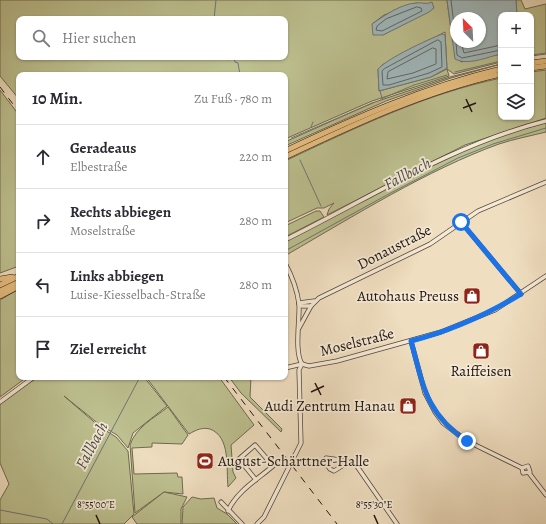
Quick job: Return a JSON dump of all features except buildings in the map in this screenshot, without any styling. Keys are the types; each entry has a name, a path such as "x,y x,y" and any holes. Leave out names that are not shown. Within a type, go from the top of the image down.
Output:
{"highway":[{"path":"534,63 546,61"},
{"path":"534,68 546,66"},
{"path":"288,150 402,99 471,76 498,70"},
{"path":"288,156 407,103 449,88 498,75"},
{"path":"0,279 16,278"},
{"path":"0,285 16,279"},
{"path":"0,291 16,279"},
{"path":"0,296 16,288"}],"street":[{"path":"288,238 454,152 496,136 546,121"},
{"name":"Donaustraße","path":"299,328 310,306 317,300 430,244 478,211 546,182"},
{"path":"461,222 521,294"},
{"path":"288,269 293,280 299,303 302,306 310,306"},
{"name":"Moselstraße","path":"288,367 302,364 309,366 328,363 455,328 481,316 521,294 546,276"},
{"name":"Donaustraße","path":"299,303 317,300"},
{"name":"Moselstraße","path":"299,303 300,357 302,364"},
{"path":"411,341 425,393 435,412 443,423 467,441 522,468 523,473 529,473"},
{"path":"258,524 264,517 301,443 299,370 302,364"},
{"path":"0,402 30,380"},
{"path":"228,510 237,496 273,466 255,445 238,459 256,480"},
{"path":"350,461 334,471 330,469 325,462 326,458 350,461 356,465 397,524"},
{"path":"522,468 526,465 529,466 529,473 546,494"},
{"path":"221,502 242,524"}],"green space":[{"path":"0,0 447,0 450,22 450,48 457,48 461,62 498,55 498,63 454,74 447,69 449,76 372,101 288,138 288,72 16,72 16,95 0,76","holes":["416,3 434,8 383,35 372,24 384,15","445,32 447,69 431,77 379,91 378,69 382,65"]},
{"path":"516,0 521,0 525,9 546,4 546,54 534,56 534,12 517,12"},
{"path":"498,65 451,78 386,101 288,145 288,141 372,103 450,77"},
{"path":"546,70 546,118 465,145 327,215 329,209 334,203 324,208 317,208 288,222 288,160 391,113 445,93 498,79 498,120 534,120 534,72"},
{"path":"0,90 16,111 16,267 0,273"},
{"path":"546,122 546,132 499,144 445,167 391,194 288,254 288,240 445,158 490,139"},
{"path":"316,211 320,211 324,217 288,235 288,225"},
{"path":"16,291 16,380 23,380 0,397 0,300"},
{"path":"34,380 146,380 167,406 133,433 128,448 117,435 100,425 64,396 100,427 116,437 128,451 134,514 124,524 0,524 0,500 9,484 0,463 0,403"},
{"path":"148,380 221,380 254,425 231,445 233,472 236,478 228,487 226,454 221,439 217,433 210,429 204,428 189,434"},
{"path":"231,380 251,380 250,397 282,429 281,432 241,393"},
{"path":"168,407 188,435 182,444 152,443 152,447 132,448 134,474 177,473 178,477 182,477 183,494 164,492 135,513 130,445 136,433 141,428"},
{"path":"164,492 187,497 181,509 181,524 137,524 132,517"},
{"path":"192,497 201,499 214,498 217,508 227,514 237,524 182,524 183,507"}],"water":[{"path":"447,0 516,0 517,12 498,12 498,55 466,62 455,59 454,48 486,48 486,12 450,12 450,22"},
{"path":"432,2 434,8 429,12 383,35 373,35 372,24 393,10 405,5"},
{"path":"442,34 445,35 447,68 431,77 379,91 378,69 399,55"}],"waterway":[{"path":"214,16 216,0"},
{"path":"534,55 546,53"},
{"path":"234,60 238,63 240,72"},
{"path":"455,72 498,62"},
{"path":"381,99 414,85 447,75"},
{"path":"380,91 382,98"},
{"path":"291,138 373,103"},
{"path":"311,127 313,122"},
{"name":"Fallbach","path":"288,249 458,158 493,144 546,128"},
{"path":"300,160 321,206"},
{"name":"Fallbach","path":"62,524 138,380"},
{"path":"0,510 47,519 53,524"}],"railway":[{"path":"0,87 16,108"},
{"path":"226,380 337,524"}],"place":[{"name":"Autohaus Preuss","path":"472,296"},
{"name":"Raiffeisen","path":"481,351"},
{"name":"Audi Zentrum Hanau","path":"408,406"},
{"name":"August-Schärttner-Halle","path":"205,461"}],"route":[{"path":"461,222 521,294 495,310 455,328 411,341 422,384 432,408 443,423 455,434 467,441"}]}
